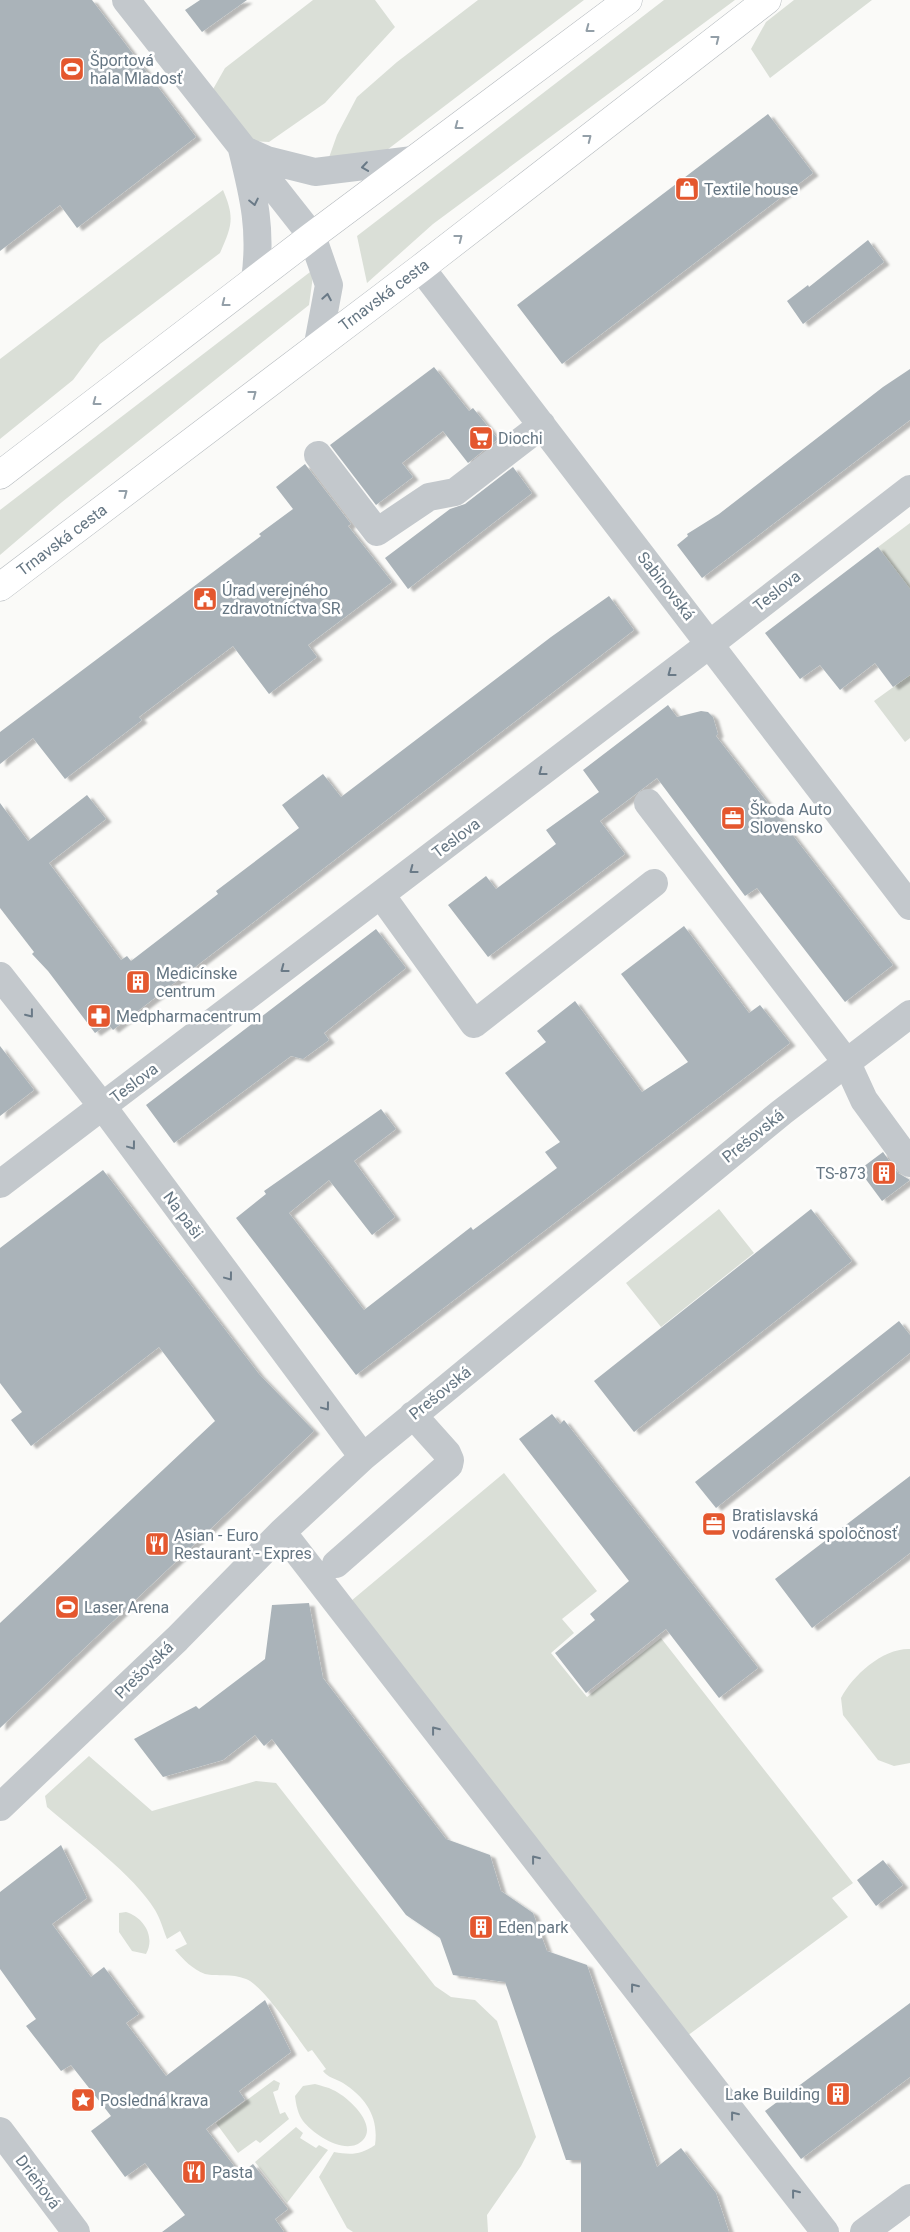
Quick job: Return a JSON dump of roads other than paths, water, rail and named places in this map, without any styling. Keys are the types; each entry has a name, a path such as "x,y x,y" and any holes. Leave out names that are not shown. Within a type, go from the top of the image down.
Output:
{"main road":[{"path":"0,475 312,236 628,0"},
{"name":"Trnavská cesta","path":"0,587 318,344 421,268 766,0"}],"street":[{"path":"126,0 312,236 329,284 318,344"},
{"path":"242,149 267,160 315,172 413,160"},
{"path":"242,149 258,220 259,251 255,280"},
{"name":"Sabinovská","path":"421,268 910,906"},
{"path":"318,455 377,532 429,497 454,492 542,425"},
{"name":"Teslova","path":"0,1184 710,644 910,489"},
{"path":"648,803 847,1063 864,1100 910,1162"},
{"path":"381,895 474,1024 654,883"},
{"name":"Na paši","path":"0,976 103,1107 363,1457"},
{"name":"Prešovská","path":"0,1807 177,1640 282,1532 363,1457 782,1112 910,1014"},
{"path":"336,1564 449,1465 448,1453 413,1415"},
{"path":"282,1532 824,2232"},
{"name":"Drieňová","path":"0,2131 76,2232"},
{"path":"864,2232 910,2198"}],"place":[{"name":"Športová hala Mladosť","path":"72,69"},
{"name":"Textile house","path":"687,189"},
{"name":"Diochi","path":"481,438"},
{"name":"Úrad verejného zdravotníctva SR","path":"205,599"},
{"name":"Škoda Auto Slovensko","path":"733,818"},
{"name":"Medicínske centrum","path":"138,982"},
{"name":"Medpharmacentrum","path":"99,1016"},
{"name":"TS-873","path":"884,1173"},
{"name":"Bratislavská vodárenská spoločnosť","path":"714,1524"},
{"name":"Asian - Euro Restaurant - Expres","path":"157,1544"},
{"name":"Laser Arena","path":"67,1607"},
{"name":"Eden park","path":"481,1927"},
{"name":"Lake Building","path":"838,2094"},
{"name":"Posledná krava","path":"83,2100"},
{"name":"Pasta","path":"194,2172"}]}
